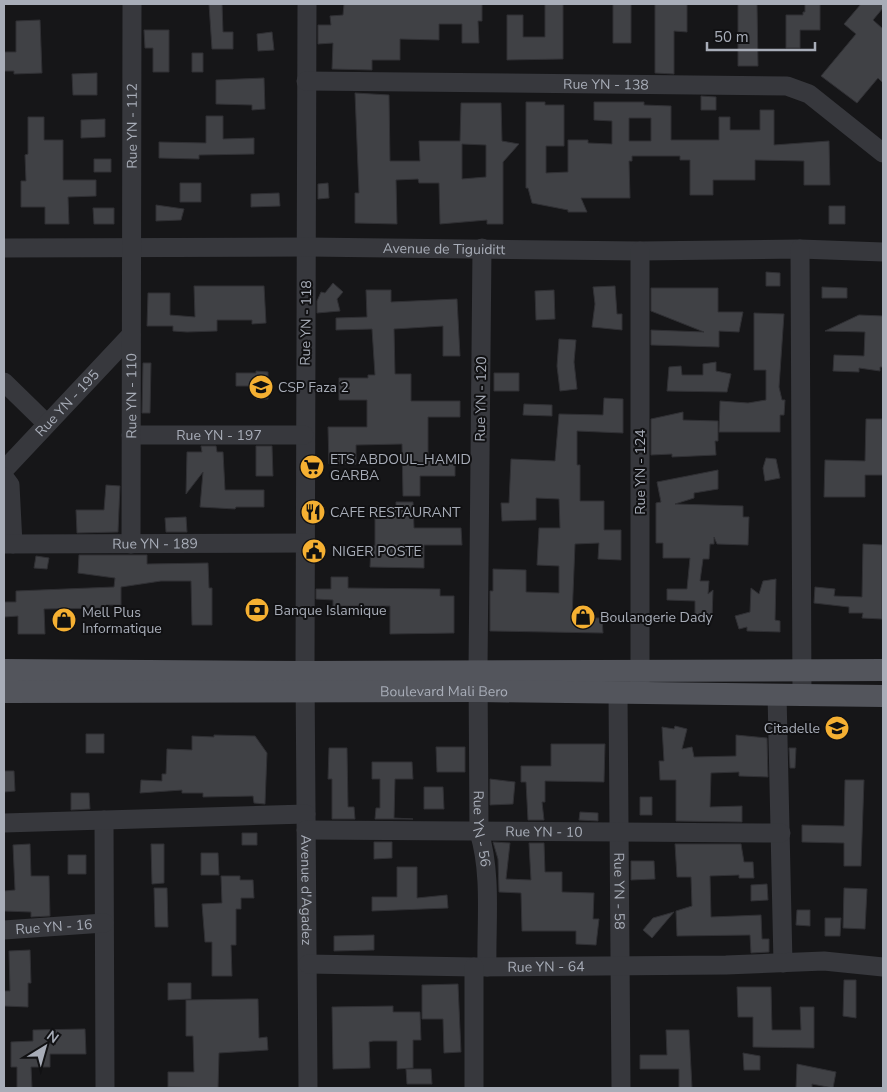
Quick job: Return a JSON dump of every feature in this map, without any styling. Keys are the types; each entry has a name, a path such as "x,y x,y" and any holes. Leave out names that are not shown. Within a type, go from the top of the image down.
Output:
{"main road":[{"name":"Boulevard Mali Bero","path":"4,670 305,682"},
{"name":"Boulevard Mali Bero","path":"4,692 305,682 478,680 640,671 883,670"},
{"name":"Boulevard Mali Bero","path":"478,680 618,693 883,696"}],"street":[{"name":"Rue YN - 112","path":"131,248 132,4"},
{"name":"Rue YN - 118","path":"305,682 306,542 304,435 307,4"},
{"name":"Rue YN - 138","path":"306,81 787,86 809,94 883,153"},
{"name":"Avenue de Tiguiditt","path":"4,248 306,247 640,251 800,249 883,252"},
{"name":"Rue YN - 110","path":"131,248 131,544"},
{"name":"Rue YN - 120","path":"478,680 482,248"},
{"path":"800,249 802,694"},
{"name":"Rue YN - 124","path":"640,251 640,693"},
{"name":"Rue YN - 195","path":"4,470 46,423 131,335"},
{"path":"4,382 46,423"},
{"name":"Rue YN - 197","path":"131,435 304,435"},
{"path":"4,477 10,485 9,544"},
{"name":"Rue YN - 189","path":"9,544 306,542"},
{"name":"Rue YN - 56","path":"474,1088 485,872 483,845 479,832 478,680"},
{"name":"Avenue d'Agadez","path":"305,682 308,1088"},
{"name":"Rue YN - 58","path":"618,693 621,1088"},
{"path":"777,694 783,963"},
{"path":"104,820 105,1088"},
{"name":"Rue YN - 10","path":"4,823 104,820 306,822 479,832 781,833"},
{"name":"Rue YN - 16","path":"4,930 104,923"},
{"name":"Rue YN - 64","path":"308,964 480,967 852,962 883,967"}],"building":[{"path":"209,4 222,4 223,32 233,32 233,49 212,49"},
{"path":"344,4 482,4 482,21 478,21 479,43 462,43 462,24 439,24 439,40 400,39 400,60 372,60 372,70 332,69 333,43 318,44 318,25 331,25 330,16 343,15"},
{"path":"545,4 563,4 563,59 507,60 507,15 523,15 523,37 545,37"},
{"path":"613,4 631,4 631,43 613,43"},
{"path":"655,4 687,4 687,32 674,31 674,74 655,73"},
{"path":"738,4 757,4 758,66 738,66"},
{"path":"805,4 820,4 820,30 800,30 800,48 786,48 786,15 803,15"},
{"path":"861,4 883,4 883,8 873,20 883,29 883,83 878,78 857,103 821,76 856,34 844,24"},
{"path":"40,20 42,73 14,74 14,71 4,71 4,52 16,52 16,21"},
{"path":"144,30 169,30 169,72 153,72 153,48 145,48"},
{"path":"272,32 274,50 258,51 257,34"},
{"path":"192,53 203,53 203,72 192,72"},
{"path":"97,73 97,95 73,95 72,74"},
{"path":"264,78 265,109 252,110 252,105 216,104 216,80"},
{"path":"355,93 389,95 390,161 420,161 419,141 460,141 461,103 501,103 502,141 519,144 503,162 503,224 487,224 487,220 440,224 439,183 419,183 418,179 396,180 397,224 355,223 355,193 359,193","holes":["462,144 486,145 486,177 462,179"]},
{"path":"701,96 716,97 716,110 701,110"},
{"path":"526,102 564,105 564,146 546,146 546,173 568,172 568,140 588,140 588,143 612,144 612,121 594,120 594,102 644,102 644,105 671,106 671,140 719,140 719,117 730,117 730,130 760,130 760,110 774,110 774,145 829,141 830,185 804,185 804,161 755,160 755,180 713,180 713,195 690,195 690,160 680,160 680,156 632,156 632,161 629,161 630,198 581,198 587,212 568,212 568,210 532,203 528,188 526,188","holes":["629,118 651,118 651,141 629,141"]},
{"path":"206,116 223,116 223,139 254,138 254,154 199,155 199,159 159,158 159,142 206,143"},
{"path":"28,117 44,117 44,140 63,140 63,180 96,180 96,196 68,197 69,224 45,224 45,207 21,207 21,181 26,181 25,155 28,154"},
{"path":"105,119 105,137 81,138 81,120"},
{"path":"94,159 111,159 111,172 94,172"},
{"path":"180,183 201,183 201,202 180,202"},
{"path":"328,183 329,198 318,199 318,184"},
{"path":"279,193 280,206 251,207 251,194"},
{"path":"156,205 184,209 181,220 156,221"},
{"path":"829,206 845,206 845,224 829,224"},
{"path":"93,208 114,208 114,224 94,224"},
{"path":"766,272 780,273 780,286 766,286"},
{"path":"333,283 343,292 337,299 340,311 317,313 317,301 321,292 325,293"},
{"path":"194,286 264,286 266,323 252,324 252,320 217,320 217,331 187,332 173,331 173,326 147,326 148,293 170,293 170,315 195,317"},
{"path":"615,286 617,314 622,314 622,330 592,327 595,304 593,287"},
{"path":"822,287 847,288 847,298 822,298"},
{"path":"651,288 718,288 718,312 743,312 739,332 719,331 719,347 651,345 651,330 704,332 651,311"},
{"path":"366,290 391,290 391,302 457,299 460,356 443,356 443,326 394,329 395,374 411,374 411,401 460,401 460,417 428,417 428,457 455,457 455,476 420,476 420,496 403,496 402,444 356,445 356,464 329,464 328,427 367,427 367,400 339,400 339,378 368,378 368,375 375,375 372,329 336,330 336,318 367,317"},
{"path":"554,290 555,319 536,320 535,291"},
{"path":"754,313 784,314 779,387 782,400 785,400 784,415 780,415 780,432 719,432 720,401 748,403 766,400 766,370 754,370"},
{"path":"859,315 883,316 883,367 880,367 880,371 859,368 859,372 833,371 834,355 864,356 865,332 825,331"},
{"path":"559,339 576,340 574,362 577,389 560,391 557,366"},
{"path":"716,362 716,371 731,374 727,392 667,391 669,367 681,366 682,375 703,375 703,364"},
{"path":"143,363 151,363 150,413 142,413"},
{"path":"256,371 268,372 268,399 256,399 256,386 236,386 236,373 256,373"},
{"path":"494,373 519,373 519,391 494,391"},
{"path":"604,398 623,399 623,433 577,431 577,465 580,465 580,501 604,501 604,530 621,530 621,560 598,559 599,543 575,544 572,618 602,618 603,633 490,631 490,591 493,591 493,569 526,570 526,592 559,593 559,566 537,565 539,528 560,528 559,499 536,498 536,520 502,521 501,503 509,503 511,459 555,461 559,414 603,415"},
{"path":"524,404 552,405 552,416 523,415"},
{"path":"683,412 683,420 718,421 718,441 715,441 716,455 672,457 672,454 651,455 651,419"},
{"path":"866,419 882,419 883,475 865,475 865,497 824,497 825,460 865,461"},
{"path":"201,446 216,446 217,452 223,452 225,490 264,490 264,507 236,507 235,509 200,507 203,472 186,494 187,452 202,452"},
{"path":"256,446 272,446 273,476 256,476"},
{"path":"766,458 776,459 780,478 765,481 763,468"},
{"path":"718,470 718,489 694,493 694,498 675,504 743,506 743,517 749,517 748,545 717,544 714,537 714,544 710,544 709,559 703,559 700,581 709,581 708,594 713,590 712,619 695,618 695,601 667,600 667,589 687,589 690,558 663,558 663,543 656,543 656,503 661,502 657,482"},
{"path":"106,485 120,486 118,532 77,533 76,510 104,510"},
{"path":"396,502 413,502 414,528 461,528 462,545 424,545 424,568 370,567 371,546 375,546 375,506 396,506"},
{"path":"186,517 187,532 166,532 165,518"},
{"path":"863,544 882,545 882,619 862,618 863,613 849,613 849,607 814,603 815,587 835,589 834,596 862,597"},
{"path":"79,555 147,555 147,564 208,563 209,588 212,588 212,625 192,625 191,581 161,581 121,587 121,605 106,605 106,608 44,609 45,634 18,634 18,616 4,617 4,602 16,602 16,591 114,587 115,578 78,573"},
{"path":"36,556 49,558 47,569 34,568"},
{"path":"331,577 348,577 348,588 440,589 440,596 454,596 454,633 390,634 390,606 333,606 333,600 316,599 316,589 331,589"},
{"path":"776,579 775,620 780,621 780,632 747,631 747,627 739,629 735,616 750,612 751,588 759,594 763,581"},
{"path":"675,726 687,729 682,749 692,747 694,757 736,756 736,735 767,738 768,777 739,776 739,772 711,773 710,807 742,806 742,822 676,821 676,780 660,780 659,761 664,761 662,727 674,729"},
{"path":"86,734 104,734 104,753 86,753"},
{"path":"214,735 255,736 267,753 265,804 254,803 253,796 203,797 203,793 182,793 182,790 140,793 141,780 162,781 162,774 166,774 167,749 192,750 192,736 214,737"},
{"path":"551,744 605,744 604,782 545,781 545,802 542,802 544,820 528,820 526,782 521,782 521,766 551,766"},
{"path":"436,747 465,747 465,772 437,772"},
{"path":"329,748 347,748 348,807 354,807 355,819 332,819 332,779 328,779"},
{"path":"789,748 796,748 795,768 790,768"},
{"path":"372,762 412,762 413,779 395,779 394,818 413,819 375,819 376,808 380,808 380,779 372,779"},
{"path":"4,771 14,771 15,791 4,792"},
{"path":"490,779 515,782 513,804 490,805"},
{"path":"845,780 864,780 861,866 844,866 844,843 802,842 802,825 844,826"},
{"path":"424,787 443,787 444,809 424,809"},
{"path":"71,793 89,793 90,809 71,810"},
{"path":"640,797 652,797 652,815 640,815"},
{"path":"580,812 598,813 598,821 579,820"},
{"path":"242,833 257,833 257,845 242,845"},
{"path":"374,842 392,842 392,858 374,859"},
{"path":"493,842 510,843 506,879 531,880 529,843 544,843 545,872 562,872 562,892 594,893 593,919 599,919 596,945 576,944 576,931 522,931 521,893 499,892 498,859"},
{"path":"30,844 31,876 49,876 50,916 31,917 31,912 4,911 4,891 15,890 13,845"},
{"path":"151,844 164,844 164,883 152,884"},
{"path":"675,844 741,844 744,862 753,862 754,878 739,878 739,875 710,876 711,917 761,915 762,939 769,939 769,952 751,953 750,935 677,936 676,911 692,906 691,877 677,877"},
{"path":"201,853 218,853 219,875 201,875"},
{"path":"68,855 86,855 86,874 68,874"},
{"path":"631,861 654,861 655,879 631,880"},
{"path":"397,867 417,867 417,898 447,895 448,908 372,911 372,897 397,897"},
{"path":"221,876 240,876 240,880 253,880 254,898 241,898 241,909 236,909 236,945 231,945 232,976 212,976 212,942 205,942 202,904 222,903"},
{"path":"767,884 768,900 751,901 751,885"},
{"path":"154,888 167,888 168,927 155,927"},
{"path":"844,888 867,889 865,929 843,928"},
{"path":"797,910 810,910 810,926 796,925"},
{"path":"674,912 652,938 643,930 653,918"},
{"path":"825,918 841,918 840,936 825,936"},
{"path":"374,935 374,950 334,951 334,936"},
{"path":"30,950 31,983 28,983 28,1007 4,1006 4,991 10,991 9,951"},
{"path":"844,980 856,980 856,1018 843,1016"},
{"path":"168,983 191,983 191,999 168,1000"},
{"path":"458,984 461,1052 444,1053 443,1019 422,1019 422,985"},
{"path":"737,987 771,987 772,1030 801,1030 800,1007 814,1007 814,1048 753,1047 753,1017 738,1017"},
{"path":"258,999 259,1038 267,1037 268,1050 219,1053 218,1088 168,1087 168,1072 194,1072 193,1036 186,1036 186,1000"},
{"path":"393,1006 393,1012 420,1012 421,1040 413,1040 413,1068 397,1069 397,1041 373,1041 369,1042 370,1068 333,1069 332,1007"},
{"path":"85,1029 86,1054 50,1054 50,1067 31,1067 32,1088 17,1088 17,1067 11,1067 11,1042 33,1041 33,1030"},
{"path":"666,1030 689,1030 692,1088 679,1088 679,1069 640,1069 640,1055 667,1055"},
{"path":"743,1053 760,1056 760,1070 744,1070"},
{"path":"797,1064 836,1072 833,1088 812,1084 812,1088 796,1088"},
{"path":"406,1069 431,1069 432,1084 407,1084"}],"place":[{"name":"CSP Faza 2","path":"261,387"},
{"name":"ETS ABDOUL_HAMID GARBA","path":"312,467"},
{"name":"CAFE RESTAURANT","path":"313,512"},
{"name":"NIGER POSTE","path":"314,551"},
{"name":"Banque Islamique","path":"257,610"},
{"name":"Boulangerie Dady","path":"583,617"},
{"name":"Mell Plus Informatique","path":"64,620"},
{"name":"Citadelle","path":"837,728"}]}
